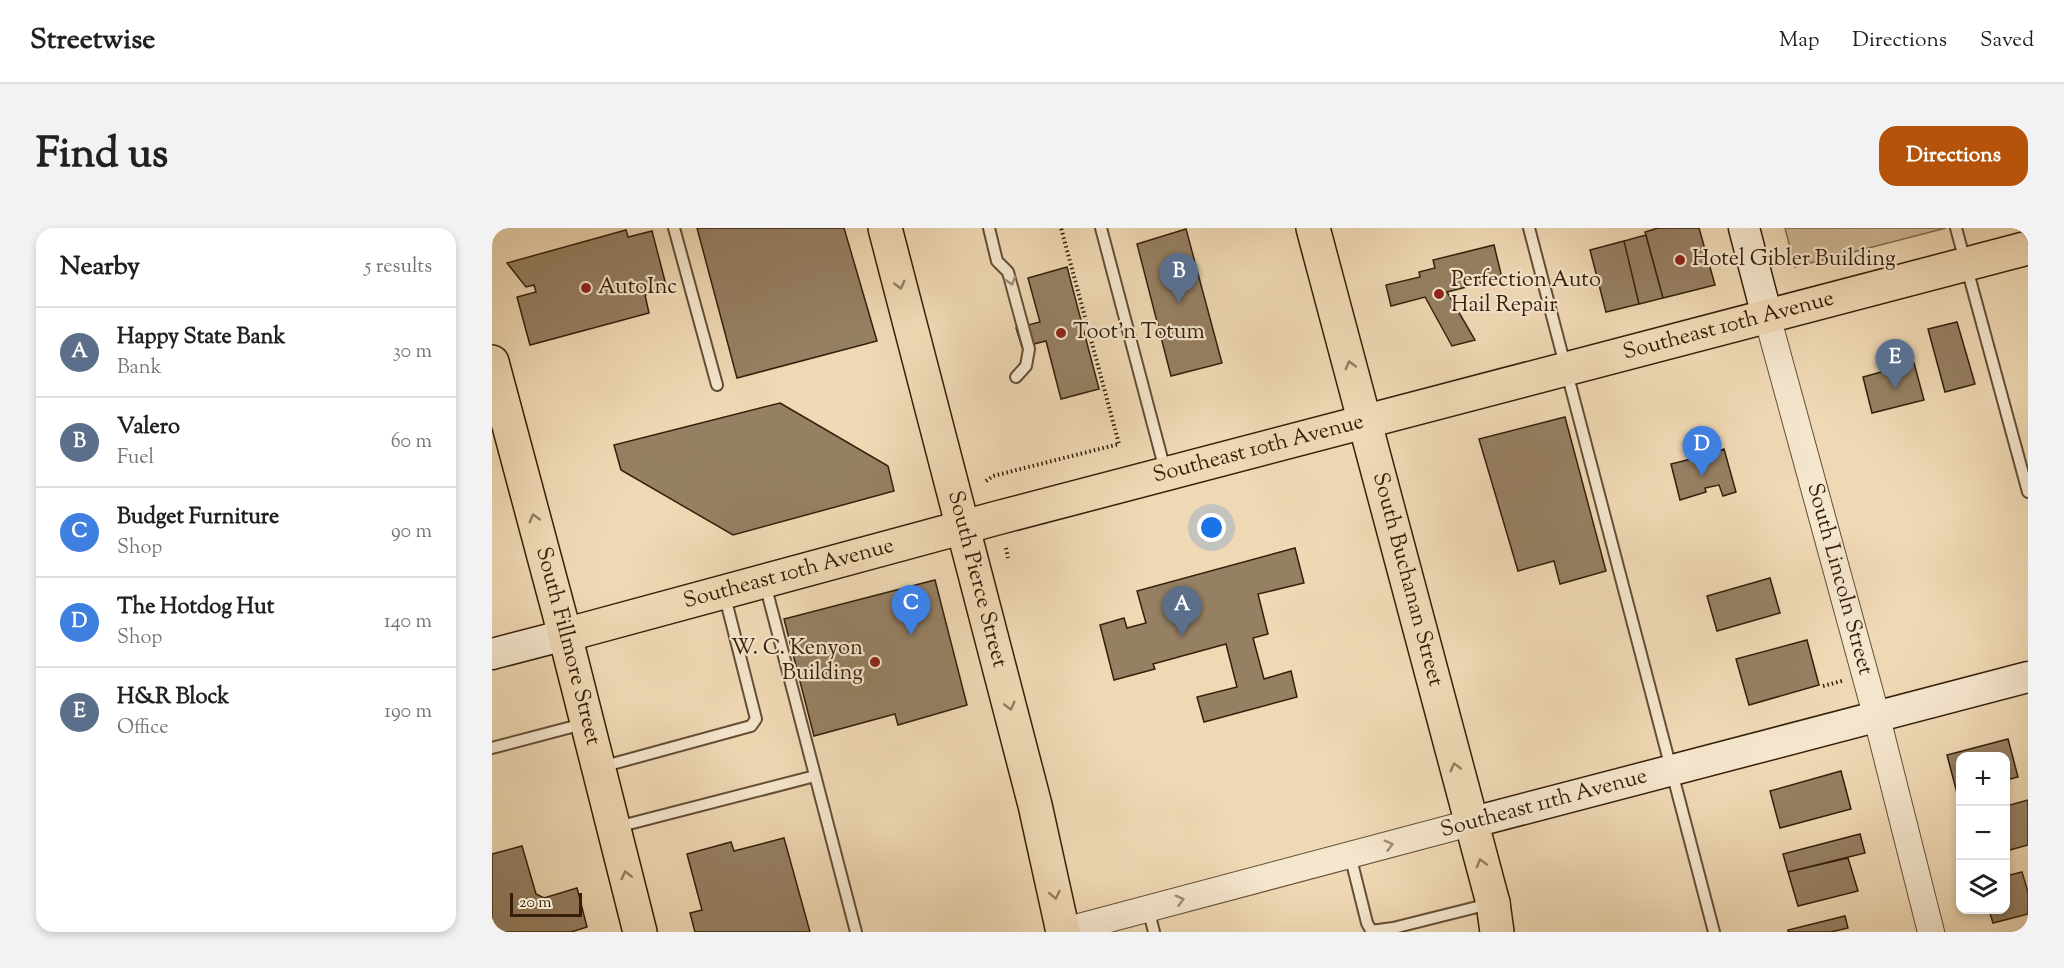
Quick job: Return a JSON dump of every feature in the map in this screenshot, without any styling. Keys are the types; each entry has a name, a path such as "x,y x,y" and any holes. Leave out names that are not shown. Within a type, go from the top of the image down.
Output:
{"main road":[{"name":"South Pierce Street","path":"885,228 1038,816 1062,932"},
{"name":"South Buchanan Street","path":"1313,228 1497,922"},
{"name":"South Lincoln Street","path":"1744,228 1767,316"},
{"name":"Southeast 10th Avenue","path":"492,654 1166,473 2028,248"},
{"name":"South Fillmore Street","path":"492,362 565,635 640,932"},
{"name":"Southeast 11th Avenue","path":"1470,824 2028,677"}],"street":[{"name":"South Lincoln Street","path":"1767,316 1877,718 1931,932"},
{"name":"Southeast 11th Avenue","path":"1062,932 1151,920 1350,855 1470,824"}],"lane":[{"path":"674,228 717,386"},
{"path":"989,228 997,261 1008,272 1029,349 1026,366 1016,377"},
{"path":"1101,228 1166,473"},
{"path":"1529,228 1714,932"},
{"path":"1956,228 2028,492"},
{"path":"764,581 856,932"},
{"path":"598,768 751,726 756,719 723,592"},
{"path":"492,748 586,723"},
{"path":"614,828 815,776"},
{"path":"1350,855 1371,932 1393,928 1497,922"}],"path":[{"path":"986,481 993,476 1119,444 1061,228"},
{"path":"1006,548 1008,558"},
{"path":"1823,686 1845,680"}],"shaded area":[{"path":"1785,228 1946,228 1795,267"}],"building":[{"path":"697,228 844,228 877,341 737,378"},
{"name":"Hotel Gibler Building","path":"1658,228 1699,228 1715,285 1663,298 1645,232"},
{"path":"1186,229 1222,363 1171,376 1137,244"},
{"path":"626,230 628,237 652,231 667,289 645,295 649,313 530,345 517,297 536,292 534,285 526,287 507,263"},
{"path":"1646,235 1663,298 1639,304 1624,241"},
{"path":"1624,241 1639,304 1606,312 1590,250"},
{"path":"1494,245 1502,278 1447,292 1475,340 1452,346 1425,297 1391,306 1386,285 1420,277 1419,272 1435,268 1433,260"},
{"path":"1067,267 1099,389 1061,399 1046,341 1022,347 1016,328 1040,322 1028,278"},
{"path":"1957,322 1975,384 1945,392 1928,329"},
{"path":"1914,363 1924,400 1872,413 1863,377"},
{"path":"780,403 888,466 894,491 733,535 621,470 614,445"},
{"path":"1565,417 1606,571 1560,584 1554,561 1518,571 1479,439"},
{"path":"1711,444 1713,453 1724,449 1736,492 1723,496 1719,485 1705,488 1706,492 1680,500 1671,464 1703,456 1701,448"},
{"path":"1295,548 1304,583 1258,594 1268,634 1253,638 1264,679 1291,671 1297,697 1204,722 1197,697 1237,687 1226,644 1153,664 1155,669 1114,680 1100,625 1124,618 1127,628 1146,623 1137,591"},
{"path":"1770,578 1780,613 1717,631 1707,596"},
{"name":"W. C. Kenyon Building","path":"935,580 967,705 898,725 895,714 814,736 784,619"},
{"path":"1807,640 1819,685 1749,705 1736,659"},
{"path":"2008,739 2018,777 2010,779 2010,752 1958,752"},
{"path":"1956,753 1956,789 1947,755"},
{"path":"1841,771 1851,809 1780,828 1770,791"},
{"path":"2028,800 2028,845 2010,850 2010,806"},
{"path":"1860,834 1865,853 1788,872 1783,854"},
{"path":"784,838 810,932 695,932 690,913 702,910 687,854 731,842 734,851"},
{"path":"522,846 536,894 544,898 577,888 587,927 571,932 492,932 492,854"},
{"path":"1848,858 1858,891 1798,906 1788,872"},
{"path":"2022,872 2028,892 2028,914 1993,923 1990,914 2010,914 2010,875"},
{"path":"1845,916 1848,928 1831,932 1788,932 1788,930"}],"place":[{"name":"Hotel Gibler Building","path":"1680,260"},
{"name":"AutoInc","path":"586,288"},
{"name":"Perfection Auto Hail Repair","path":"1439,294"},
{"name":"Valero","path":"1179,303"},
{"name":"Toot'n Totum","path":"1061,333"},
{"name":"H&R Block","path":"1895,389"},
{"name":"The Hotdog Hut","path":"1702,476"},
{"name":"Budget Furniture","path":"911,635"},
{"name":"Happy State Bank","path":"1182,636"},
{"name":"W. C. Kenyon Building","path":"875,662"}]}
